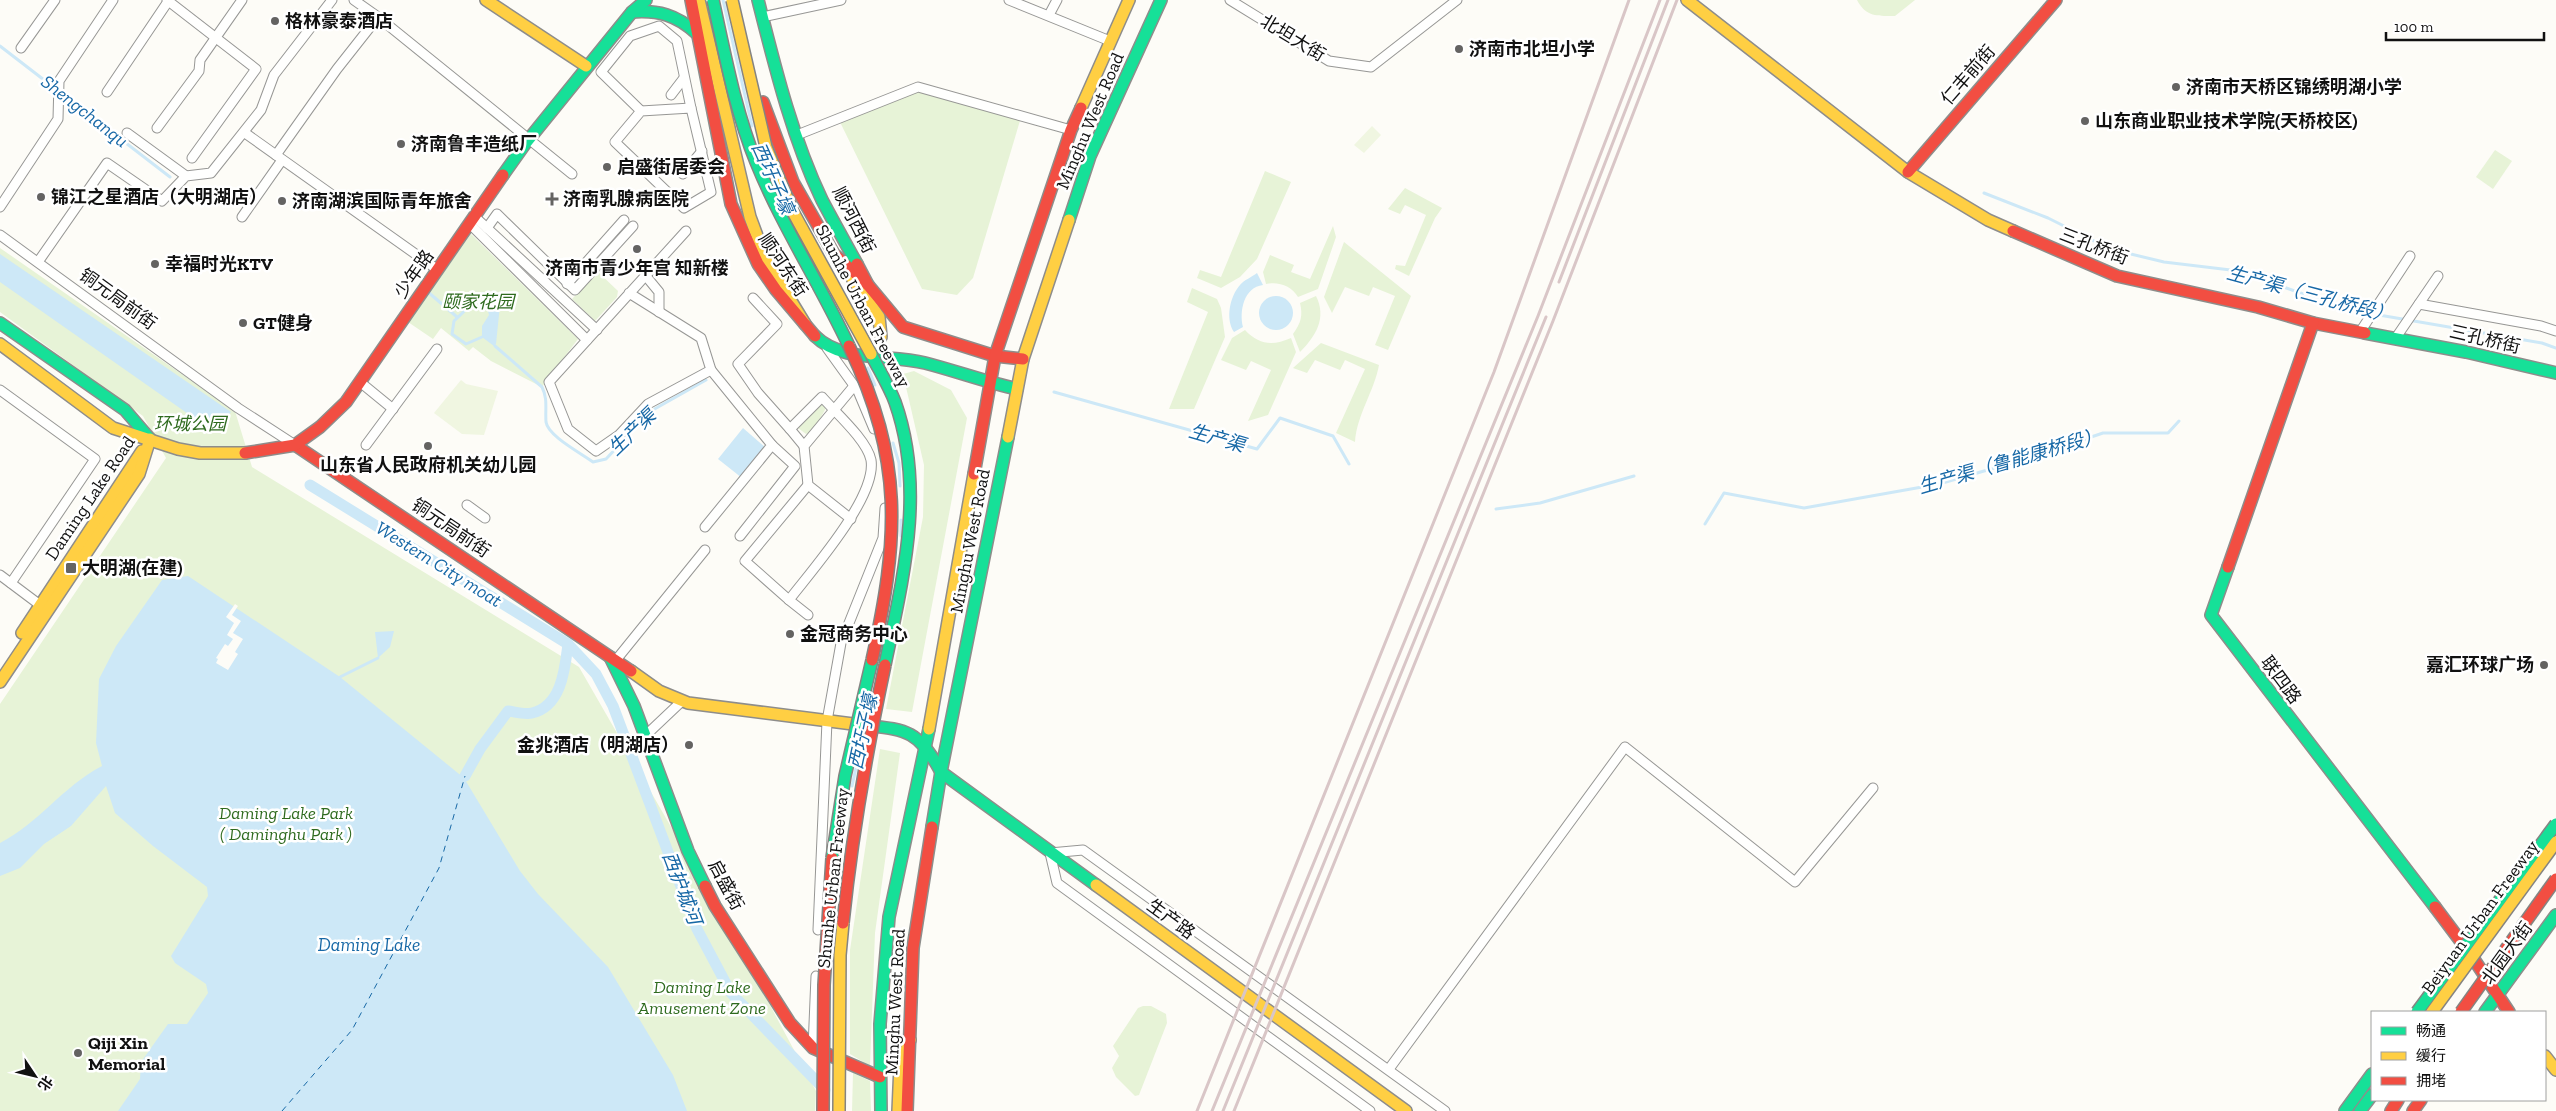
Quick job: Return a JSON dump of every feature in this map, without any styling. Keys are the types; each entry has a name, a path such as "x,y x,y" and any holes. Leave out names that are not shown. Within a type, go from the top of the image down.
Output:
{"main road":[{"path":"486,0 586,66"},
{"name":"顺河东街","path":"691,0 696,34 727,187 741,233 755,263 776,291 825,345 843,351 911,360 990,384 1017,388"},
{"path":"699,0 750,217 766,260 805,324"},
{"name":"Shunhe Urban Freeway","path":"713,0 744,135 766,185 833,310 870,392 884,436 892,486 892,529 888,570 844,779 830,881 824,963 823,1111"},
{"name":"Shunhe Urban Freeway","path":"732,0 766,147 792,210 864,339 895,402 910,465 911,522 902,582 865,760 851,844 840,955 839,1111"},
{"path":"739,0 768,120 794,182 834,254 879,317 881,336"},
{"name":"顺河西街","path":"758,0 776,71 797,135 822,199 868,285 903,327 994,356 1023,359"},
{"name":"Minghu West Road","path":"881,1111 880,1024 889,918 926,745 994,356 1071,130 1129,0"},
{"name":"Minghu West Road","path":"908,1111 913,948 941,772 1023,359 1090,156 1161,0"},
{"name":"三孔桥街","path":"1687,0 1908,172 1988,220 2117,276 2258,308 2313,323 2466,352 2556,374"},
{"name":"仁丰前街","path":"1908,172 2056,0"},
{"name":"少年路","path":"0,344 113,428 178,449 225,454 295,445 327,421 346,402 528,139 586,66 642,1"},
{"path":"632,12 654,10 669,14 686,23 696,34"},
{"path":"834,254 868,285"},
{"path":"843,351 869,348 881,336 885,305"},
{"path":"0,323 125,410 150,439"},
{"name":"联四路","path":"2313,323 2211,614 2471,956 2508,1011"},
{"name":"Daming Lake Road","path":"0,667 150,439"},
{"name":"Daming Lake Road","path":"0,682 139,474 150,439"},
{"name":"铜元局前街","path":"295,445 613,657 659,691 688,703 893,729 910,733 926,745"},
{"name":"启盛街","path":"613,657 634,706 688,851 715,906 790,1023 813,1048 880,1077"},
{"name":"生产路","path":"926,745 941,772 1406,1111"},
{"path":"2418,1011 2556,824"},
{"name":"北园大街","path":"2428,1011 2471,956 2556,836"},
{"name":"Beiyuan Urban Freeway","path":"2433,1011 2556,842"},
{"path":"2462,1011 2556,879"},
{"name":"北园大街","path":"2487,1011 2556,915"},
{"path":"898,1111 900,1065 910,1040"},
{"path":"2546,1057 2556,1070"},
{"path":"2345,1111 2371,1075"},
{"path":"2356,1111 2371,1090"},
{"path":"2360,1111 2371,1096"}],"street":[{"path":"21,48 55,0"},
{"path":"0,207 58,119 59,81 113,0"},
{"path":"107,92 168,0 216,36 256,69 192,158"},
{"path":"157,128 199,71 200,60 242,0"},
{"path":"127,133 186,176 211,174 245,133 261,110 274,75 332,0"},
{"path":"354,0 378,17 572,174"},
{"path":"762,17 841,0"},
{"path":"1009,0 1110,41"},
{"path":"1049,15 1057,0"},
{"name":"北坦大街","path":"1230,0 1329,61 1372,66 1457,0"},
{"path":"242,217 337,69 378,17"},
{"path":"601,72 630,36 659,26 677,41 711,192"},
{"path":"586,66 601,72 641,110 691,108"},
{"path":"671,95 684,78"},
{"path":"797,135 918,87 1060,125 1071,130"},
{"path":"641,110 615,142 684,208 711,192 727,187"},
{"path":"245,133 438,270"},
{"path":"683,174 702,151"},
{"path":"38,262 107,163 162,201 186,176"},
{"path":"487,228 497,214 575,290 633,226"},
{"path":"567,284 624,220"},
{"path":"472,221 487,228 597,330"},
{"path":"472,221 587,340"},
{"path":"686,230 549,382 568,429 596,451 619,435 648,404 711,370"},
{"name":"铜元局前街","path":"0,234 238,408 295,445"},
{"path":"2360,332 2410,256"},
{"path":"645,275 659,292 659,312"},
{"path":"2395,338 2438,276"},
{"path":"629,294 701,338 711,370 772,444 795,466 740,536"},
{"path":"753,298 777,324 738,364 758,393 804,446 808,485 823,499 851,519"},
{"path":"2419,304 2541,326 2556,331"},
{"path":"813,1048 827,721 841,643 881,545 884,532 886,490 880,441 854,386 825,345"},
{"path":"366,445 437,349"},
{"path":"360,382 393,408"},
{"path":"804,446 854,386"},
{"path":"0,390 95,458 11,583"},
{"path":"789,600 851,519 870,478 871,458 860,439 822,397 790,429"},
{"path":"705,527 772,444"},
{"path":"808,485 745,561 808,615"},
{"path":"467,505 485,518"},
{"path":"613,657 705,550"},
{"path":"0,575 40,605"},
{"path":"645,736 682,701"},
{"path":"1388,1069 1625,747 1794,882 1873,788"},
{"path":"1370,1111 1056,883 1050,853 1083,850 1445,1111"}],"green space":[{"path":"1857,0 1915,0 1895,16 1889,16 1868,13 1860,6"},
{"path":"918,87 1022,114 973,278 957,295 922,289 838,118"},
{"path":"1372,126 1381,135 1364,153 1354,145"},
{"path":"2495,150 2512,161 2493,189 2476,177"},
{"path":"1265,171 1291,182 1257,259 1240,277 1221,288 1197,278 1200,270 1221,277"},
{"path":"1405,188 1442,208 1435,218 1409,276 1395,269 1396,265 1405,266 1426,215 1405,205 1400,214 1388,209"},
{"path":"1333,226 1336,237 1318,289 1298,297 1284,285 1266,284 1263,272 1270,255 1294,265 1291,272 1310,279"},
{"name":"颐家花园","path":"471,234 578,339 542,387 491,361 473,347 469,351 441,328 433,339 408,322"},
{"path":"1344,242 1411,296 1388,350 1375,345 1395,296 1373,287 1369,296 1345,287 1332,313 1324,297"},
{"name":"Daming Lake Park ( Daminghu Park )","path":"0,248 235,411 252,467 579,667 720,912 816,1091 815,1111 0,1111 0,704 166,458 143,416 0,312"},
{"path":"598,272 618,291 617,297 595,321 572,299"},
{"path":"1192,288 1217,299 1221,308 1225,337 1194,409 1169,409 1208,312 1187,302"},
{"path":"1316,296 1320,312 1318,326 1311,340 1300,352 1293,334 1301,319 1300,303"},
{"path":"1245,330 1256,339 1266,343 1284,341 1291,338 1296,352 1268,415 1248,421 1271,370 1251,361 1246,370 1221,360 1232,338"},
{"path":"1321,343 1379,365 1377,375 1362,412 1355,442 1336,433 1365,369 1345,360 1340,370 1315,360 1307,373 1293,368"},
{"path":"914,371 951,390 967,418 912,712 886,709 923,517 924,465 903,374"},
{"path":"461,380 466,384 498,391 484,435 462,434 434,413"},
{"path":"822,403 826,408 813,431 806,434 798,428 801,421"},
{"path":"880,749 900,753 875,933 870,1066 850,1054 850,950"},
{"path":"1151,1006 1166,1014 1167,1023 1139,1095 1135,1096 1116,1077 1112,1068 1119,1056 1113,1046 1138,1008"},
{"path":"853,1073 870,1081 871,1111 852,1111"}],"water":[{"path":"0,254 231,412 214,432 0,282"},
{"path":"1257,273 1263,285 1251,290 1247,295 1242,314 1243,327 1234,332 1231,327 1229,314 1231,301 1242,283"},
{"path":"482,292 493,296 500,305 496,344 494,346 482,337 482,326 489,315 486,303 481,298"},
{"path":"1276,296 1283,297 1288,301 1292,306 1292,320 1288,325 1283,329 1276,330 1269,329 1264,325 1260,320 1259,313 1260,306 1264,301 1269,297"},
{"path":"743,428 765,447 742,478 718,459"},
{"name":"Daming Lake","path":"188,576 340,677 464,778 520,871 538,894 608,967 673,1075 687,1111 118,1111 140,1079 141,1062 168,1024 187,1024 208,993 206,984 175,963 171,956 208,896 207,887 153,846 115,813 106,786 71,826 44,844 20,868 0,876 0,843 14,835 75,784 102,766 96,743 99,679 116,646 162,580"},
{"path":"394,631 390,647 378,658 375,632"}],"pier":[{"path":"235,604 238,606 232,615 241,621 233,633 243,639 235,652 238,654 228,670 216,663 218,659 216,658 225,644 228,646 233,639 227,635 234,623 226,617"}],"waterway":[{"name":"西圩子壕","path":"723,0 752,126"},
{"name":"Shengchanqu","path":"0,46 170,177"},
{"name":"生产渠（三孔桥段）","path":"1984,193 2048,218 2110,249 2164,262 2239,271 2306,295 2379,315 2542,343 2556,348"},
{"path":"428,292 457,317"},
{"path":"480,296 454,321 452,334 466,344 482,337"},
{"name":"生产渠","path":"495,346 542,387 546,400 546,422 553,433 593,462 606,459 651,411 706,380"},
{"name":"西圩子壕","path":"868,368 875,385"},
{"name":"生产渠","path":"1054,392 1257,449 1280,418 1333,436 1349,464"},
{"name":"生产渠（鲁能康桥段）","path":"1705,524 1724,493 1804,508 1939,484 2029,458 2103,433 2168,433 2179,421"},
{"name":"西圩子壕","path":"893,443 899,463 900,486"},
{"name":"生产渠","path":"1496,509 1540,503 1634,476"},
{"name":"西护城河","path":"310,485 568,644 596,674 613,706 697,929 731,993 825,1090"},
{"name":"西圩子壕","path":"901,520 901,536"},
{"path":"465,776 480,749 508,711 530,714 550,703 560,685 568,644"},
{"path":"340,677 378,658"},
{"name":"西圩子壕","path":"852,786 856,768"}],"ferry route":[{"path":"282,1111 352,1030 439,868 465,776"}],"railway":[{"path":"1197,1111 1494,372 1629,0"},
{"path":"1212,1111 1538,316 1660,0"},
{"path":"1559,282 1668,0"},
{"path":"1234,1111 1553,321 1677,0"},
{"path":"1223,1111 1546,317"}],"traffic: fast":[{"path":"503,175 525,144 632,12 646,0"},
{"path":"713,0 736,102 756,162 777,209 849,346"},
{"path":"758,0 785,101 802,152 822,200 857,264"},
{"path":"1069,220 1090,156 1161,0"},
{"path":"632,12 650,12 667,15 682,22 696,33"},
{"path":"0,323 125,410 150,439"},
{"path":"2365,333 2466,352 2556,373"},
{"path":"815,336 826,345 852,354 911,360 1017,389"},
{"path":"871,354 895,402 904,435 909,468 908,534 899,599 885,665"},
{"path":"932,827 941,772 1008,437"},
{"path":"2228,567 2211,615 2435,907"},
{"path":"610,657 634,706 688,851 705,886"},
{"path":"832,858 845,776 872,660"},
{"path":"853,724 896,729 915,738 924,746 941,772 1096,885"},
{"path":"881,1111 880,1024 889,917 929,729"},
{"path":"2418,1011 2556,824"},
{"path":"2486,1011 2556,915"},
{"path":"2345,1111 2371,1075"},
{"path":"2360,1111 2371,1096"}],"traffic: slow":[{"path":"486,0 586,66"},
{"path":"699,0 750,217 766,260 805,324"},
{"path":"732,0 766,147 792,210 871,354"},
{"path":"1081,108 1129,0"},
{"path":"1687,0 1908,172 1988,220 2013,231"},
{"path":"1008,437 1023,359 1069,220"},
{"path":"852,278 879,317 881,337"},
{"path":"0,344 113,428 178,449 200,453 245,453"},
{"path":"0,682 139,474 150,439"},
{"path":"22,633 142,451"},
{"path":"929,729 974,474"},
{"path":"631,671 659,691 688,703 853,724"},
{"path":"2433,1011 2556,842"},
{"path":"1096,885 1406,1111"},
{"path":"839,1111 840,955 843,923"},
{"path":"898,1111 900,1065 910,1040"},
{"path":"2546,1057 2556,1070"}],"traffic: jam":[{"path":"691,0 731,204 758,264 776,290 815,336"},
{"path":"1908,172 2056,0"},
{"path":"763,102 793,182 834,254 868,285"},
{"path":"974,474 995,356 1071,130 1081,108"},
{"path":"245,453 295,445 320,427 346,402 503,175"},
{"path":"2013,231 2117,276 2258,307 2313,323 2365,333"},
{"path":"857,264 868,285 903,327 995,356 1023,359"},
{"path":"2228,567 2313,323"},
{"path":"849,346 867,388 880,426 888,464 891,500 888,576 872,660"},
{"path":"295,445 631,671"},
{"path":"843,923 861,793 885,665"},
{"path":"907,1111 913,948 932,827"},
{"path":"823,1111 824,985 832,858"},
{"path":"2462,1011 2556,879"},
{"path":"705,886 715,906 790,1023 813,1048 880,1077"},
{"path":"2435,907 2471,955 2508,1011"},
{"path":"2391,1111 2397,1101"},
{"path":"2413,1111 2420,1101"}],"place":[{"name":"格林豪泰酒店","path":"275,21"},
{"name":"济南市北坦小学","path":"1459,49"},
{"name":"济南市天桥区锦绣明湖小学","path":"2176,87"},
{"name":"山东商业职业技术学院(天桥校区)","path":"2085,121"},
{"name":"济南鲁丰造纸厂","path":"401,144"},
{"name":"启盛街居委会","path":"607,167"},
{"name":"锦江之星酒店（大明湖店）","path":"41,197"},
{"name":"济南乳腺病医院","path":"552,199"},
{"name":"济南湖滨国际青年旅舍","path":"282,201"},
{"name":"济南市青少年宫 知新楼","path":"637,249"},
{"name":"幸福时光KTV","path":"155,264"},
{"name":"GT健身","path":"243,323"},
{"name":"山东省人民政府机关幼儿园","path":"428,446"},
{"name":"大明湖(在建)","path":"71,568"},
{"name":"金冠商务中心","path":"790,634"},
{"name":"嘉汇环球广场","path":"2544,665"},
{"name":"金兆酒店（明湖店）","path":"689,745"},
{"name":"Qiji Xin Memorial","path":"78,1053"}],"park label":[{"name":"环城公园","path":"190,424"},
{"name":"Daming Lake Amusement Zone","path":"702,998"}],"water label":[{"name":"Western City moat","path":"439,564"}]}
